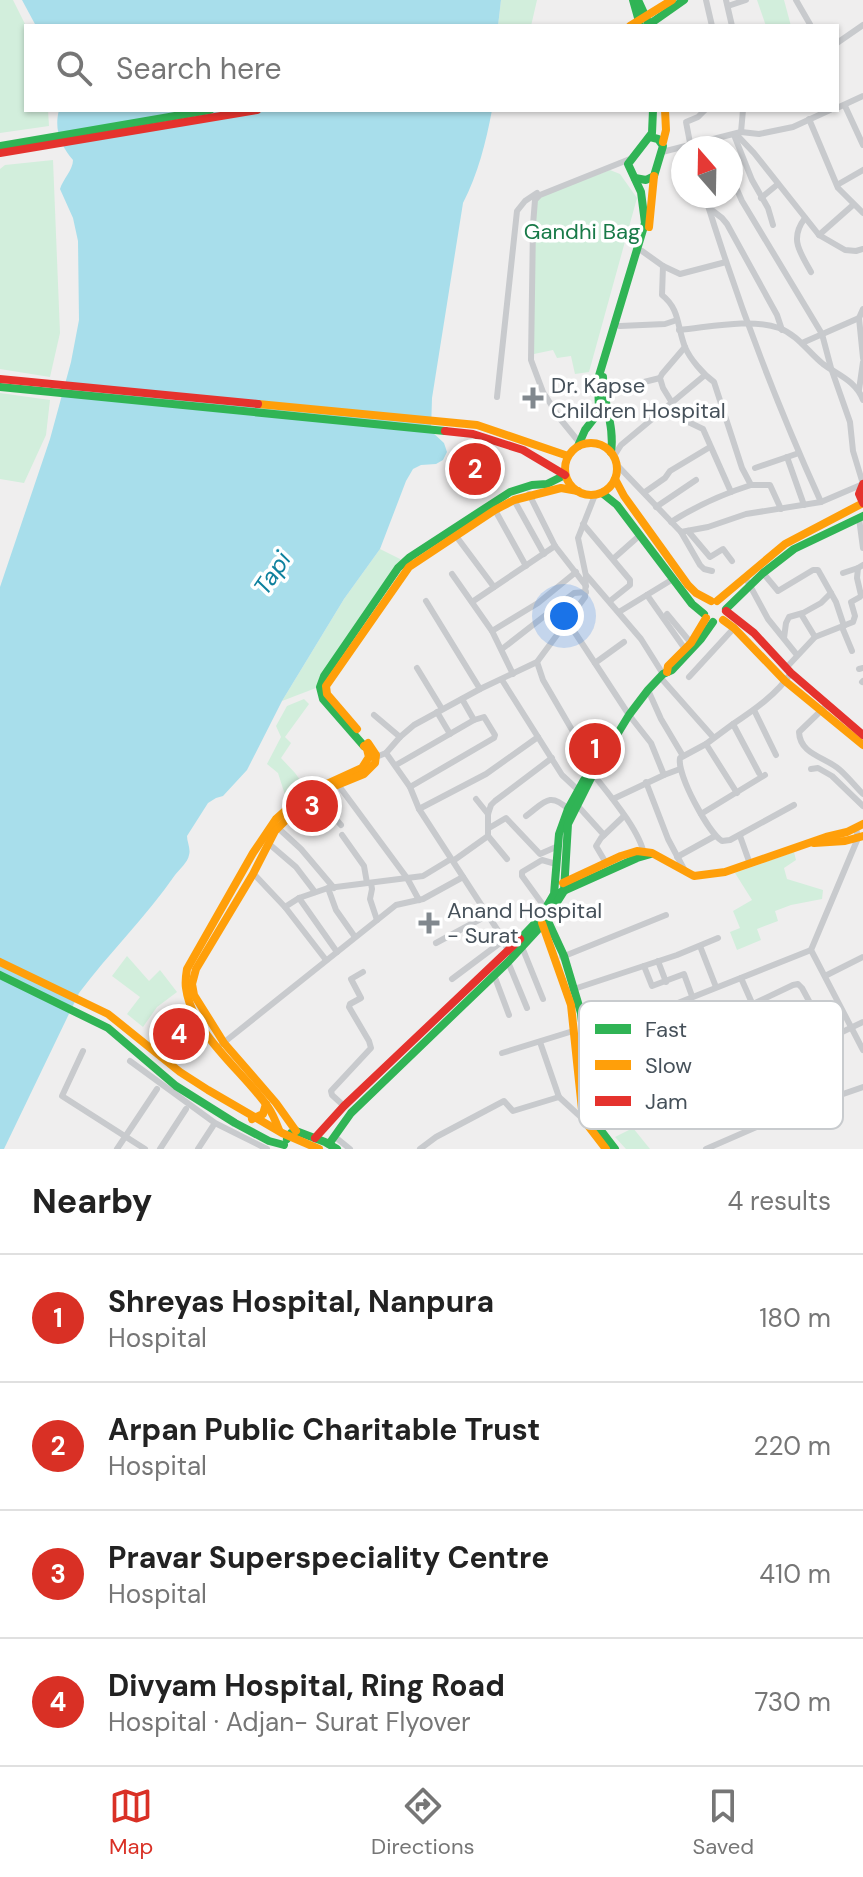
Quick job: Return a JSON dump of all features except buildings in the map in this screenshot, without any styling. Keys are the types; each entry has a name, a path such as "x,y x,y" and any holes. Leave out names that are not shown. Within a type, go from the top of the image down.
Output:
{"main road":[{"path":"635,0 643,22"},
{"path":"643,22 672,0"},
{"path":"643,22 684,0"},
{"path":"0,153 200,112"},
{"path":"0,146 41,143 244,112"},
{"path":"653,112 654,128 650,137 632,156 628,167 643,198 645,223 598,379 599,412 568,456 565,475 572,488 585,494 598,494 617,505 694,607 754,633 787,674"},
{"path":"663,674 672,670 723,603 696,593 688,585 624,496 615,479 613,437 602,380 650,224 654,176 666,130 665,112"},
{"path":"650,137 658,138 662,147"},
{"path":"635,178 646,180 654,176"},
{"path":"0,379 475,429 568,456"},
{"path":"0,387 475,429 523,450 565,475"},
{"path":"578,444 592,442 606,447 614,458"},
{"path":"377,756 367,749 320,692 324,676 348,640 398,568 410,557 510,492 547,484 565,475"},
{"path":"598,494 612,485 615,479"},
{"path":"0,965 106,1023 174,1075 244,1119 254,1123 276,1124 333,1143 351,1113 494,975 544,917 554,890 559,834 595,767 648,690 748,582 791,541 863,503 859,494 863,484"},
{"path":"377,756 325,688 406,570 514,500 561,488 578,491"},
{"path":"861,517 801,545 763,573 705,608 734,628 825,707 863,745"},
{"path":"825,707 863,735"},
{"path":"283,1146 266,1104 185,996 184,977 253,853 275,826 314,795 364,774 373,766 377,756"},
{"path":"294,1132 276,1103 221,1045 194,995 192,979 253,873 283,811 313,790 362,768 377,756"},
{"path":"565,887 568,824 578,790 595,767"},
{"path":"315,1138 344,1106 522,947 565,887 606,863 628,853 647,854 694,876 725,872 860,826"},
{"path":"813,843 827,844 860,837"},
{"path":"554,890 647,854"},
{"path":"544,917 548,940"},
{"path":"544,917 579,1009"},
{"path":"534,934 548,940 560,958"},
{"path":"0,965 108,1014 180,1072 208,1090 282,1133 319,1149"},
{"path":"0,975 106,1023 176,1086 235,1123 283,1146"},
{"path":"0,982 106,1033 175,1090 207,1111 243,1132 283,1146"},
{"path":"570,990 573,1031 579,1043"},
{"path":"244,1119 250,1120 263,1114 266,1104"},
{"path":"591,1129 606,1149"},
{"path":"599,1129 615,1149"},
{"path":"283,1146 294,1132"}],"street":[{"path":"706,0 712,24"},
{"path":"732,24 727,3 746,0"},
{"path":"796,0 810,24"},
{"path":"839,42 860,27 863,36"},
{"path":"863,96 841,107 863,145"},
{"path":"688,136 686,122 703,112"},
{"path":"742,112 737,134 752,180 768,208 773,225"},
{"path":"728,136 793,127 825,112"},
{"path":"809,119 837,185 863,213"},
{"path":"737,134 819,235 845,250 863,249"},
{"path":"662,147 671,147"},
{"path":"497,397 517,211 537,193 632,156"},
{"path":"578,444 543,392 531,360 535,200 540,195 632,156"},
{"path":"837,185 863,170"},
{"path":"761,198 778,184"},
{"path":"684,531 708,527 746,514 821,502 863,484 853,451 850,422 822,334 743,203"},
{"path":"819,235 853,205"},
{"path":"709,208 749,324 821,502"},
{"path":"709,208 727,224 777,315 782,330"},
{"path":"805,218 797,230 796,240 811,272"},
{"path":"642,251 680,274 726,262"},
{"path":"663,266 662,295 674,305 685,347 705,375 714,382 742,468 751,485"},
{"path":"863,309 860,321 863,360 859,390 863,400"},
{"path":"620,326 665,324 677,320"},
{"path":"802,343 860,321"},
{"path":"679,330 749,324 782,330 859,390"},
{"path":"603,385 641,383 660,378 685,347"},
{"path":"705,375 621,445 614,458 656,507 710,557 723,549 732,561"},
{"path":"660,378 671,403 685,422 703,429 731,492"},
{"path":"645,492 670,471 710,447"},
{"path":"755,468 799,453"},
{"path":"787,457 804,505"},
{"path":"656,507 696,480"},
{"path":"671,522 689,511 751,485 770,485 781,509"},
{"path":"529,494 555,546 586,589"},
{"path":"527,1008 504,940 419,809 396,765 377,756 414,725 537,662 585,597 586,576 578,538 582,523 598,494"},
{"path":"514,500 544,554"},
{"path":"495,510 526,566"},
{"path":"861,517 863,548"},
{"path":"582,523 630,583 610,601"},
{"path":"684,531 700,565 712,571"},
{"path":"456,536 494,587"},
{"path":"613,559 639,536"},
{"path":"472,602 555,546"},
{"path":"843,573 860,566"},
{"path":"794,805 740,836 725,841 715,836 701,814 679,761 754,710 815,637 854,619 851,602 861,595 857,578 860,566"},
{"path":"763,573 778,591 815,569 820,572 852,651"},
{"path":"492,631 538,603 576,572"},
{"path":"452,574 492,631 513,674"},
{"path":"586,576 641,639 663,674 713,737"},
{"path":"619,612 673,579"},
{"path":"748,582 766,616 797,655"},
{"path":"502,649 574,593 586,589"},
{"path":"784,638 787,620 792,615 801,614 821,603 831,593"},
{"path":"647,595 688,646"},
{"path":"426,601 480,689"},
{"path":"667,614 688,646"},
{"path":"801,614 815,637"},
{"path":"568,622 651,743 664,775"},
{"path":"689,677 734,628"},
{"path":"595,663 624,642"},
{"path":"537,662 543,680 647,854"},
{"path":"417,668 450,734"},
{"path":"502,680 562,775 578,790"},
{"path":"648,690 683,756"},
{"path":"462,699 474,720"},
{"path":"825,707 799,732 799,737 810,752 839,768 863,794"},
{"path":"754,710 776,755"},
{"path":"374,715 400,737"},
{"path":"396,765 484,717 496,737 410,787"},
{"path":"701,814 762,774 733,724"},
{"path":"419,809 486,774 538,737"},
{"path":"706,744 737,793"},
{"path":"507,859 488,832 491,805 552,758"},
{"path":"811,769 818,768 832,776 863,806"},
{"path":"613,799 680,769"},
{"path":"646,782 665,833 685,871"},
{"path":"339,786 407,878 419,900"},
{"path":"314,795 341,825"},
{"path":"476,799 488,814"},
{"path":"526,816 551,799 559,800 573,805 604,835"},
{"path":"606,863 596,846 624,816"},
{"path":"285,907 299,898 331,888 423,876 452,860 506,818 542,857 556,864"},
{"path":"275,826 301,849 331,888 336,910 355,937"},
{"path":"680,1001 811,950 860,837 860,826"},
{"path":"342,835 364,866 377,920"},
{"path":"677,857 715,836"},
{"path":"740,836 750,864"},
{"path":"268,843 296,867 315,892"},
{"path":"544,917 522,872 556,847"},
{"path":"253,873 285,907 326,960"},
{"path":"221,1045 396,905 419,900 463,877"},
{"path":"299,898 337,952"},
{"path":"436,943 488,915"},
{"path":"560,958 666,915"},
{"path":"570,990 718,938"},
{"path":"452,979 504,940"},
{"path":"700,946 716,987"},
{"path":"522,947 543,999"},
{"path":"811,950 838,1001"},
{"path":"825,976 863,957"},
{"path":"658,961 666,982"},
{"path":"644,966 652,986 684,974 692,996"},
{"path":"344,1106 331,1091 371,1048 349,1007 361,998 351,979 363,972"},
{"path":"494,975 509,1015"},
{"path":"741,978 751,1001"},
{"path":"759,1001 798,984 809,1001"},
{"path":"843,1011 863,1050"},
{"path":"843,1032 863,1022"},
{"path":"502,1053 573,1031"},
{"path":"540,1042 559,1097 579,1115"},
{"path":"83,1051 62,1096 145,1149"},
{"path":"130,1061 215,1123 267,1149"},
{"path":"843,1094 863,1087"},
{"path":"117,1149 157,1089"},
{"path":"420,1149 436,1137 504,1101 513,1111 559,1097"},
{"path":"160,1149 186,1109"},
{"path":"198,1149 213,1126"},
{"path":"706,1149 752,1129"},
{"path":"333,1143 350,1149"}],"green space":[{"path":"0,0 13,0 25,24 24,112 48,112 49,126 0,133"},
{"path":"501,0 537,0 531,24 498,24"},
{"path":"757,0 784,0 790,24 765,24"},
{"path":"53,160 60,333 50,377 0,369 0,169 5,165"},
{"name":"Gandhi Bag","path":"610,170 620,174 637,198 589,372 575,374 571,356 557,358 553,350 534,354 536,203 539,197"},
{"path":"0,393 50,400 46,435 24,483 0,479"},
{"path":"380,549 402,560 316,688 282,701 344,599"},
{"path":"304,699 309,704 285,737 291,743 281,758 303,784 286,798 278,773 267,764 281,737 276,726 287,706"},
{"path":"794,852 796,860 784,868 787,879 823,890 822,899 775,911 778,921 757,929 761,940 737,950 730,932 740,928 733,911 752,900 735,873"},
{"path":"127,956 149,981 160,970 177,992 157,1007 143,1027 127,1014 140,997 112,976"},
{"path":"634,1129 650,1149 626,1149 615,1137"}],"water":[{"path":"22,0 501,0 498,24 35,24"},
{"name":"Tapi","path":"59,112 492,112 481,158 463,203 432,398 431,431 444,443 447,452 443,460 436,464 413,469 380,549 344,599 282,701 247,770 223,796 208,803 187,836 189,853 185,863 79,993 4,1149 0,1149 0,587 50,439 79,320 78,241 73,218 60,189 73,160 59,136"}],"traffic: fast":[{"path":"633,0 640,24"},
{"path":"638,0 648,22"},
{"path":"650,24 684,0"},
{"path":"0,146 198,112"},
{"path":"578,446 585,430 599,412 598,379 645,223 641,192 628,164 652,133 653,112"},
{"path":"635,178 646,180 654,176 663,146 658,139 650,137"},
{"path":"603,377 611,452"},
{"path":"0,387 445,431"},
{"path":"364,746 323,699 320,687 324,676 398,568 510,492 547,484 565,475"},
{"path":"602,493 617,505 692,604 704,614"},
{"path":"726,609 763,573 794,549 863,516"},
{"path":"329,1144 351,1113 508,962 543,924 564,891 568,824 593,774 648,690 663,674 672,670 713,622"},
{"path":"520,939 540,918 554,894 559,834 584,780"},
{"path":"561,892 651,854"},
{"path":"546,917 564,956 579,1006"},
{"path":"0,975 108,1028 176,1086 235,1123 269,1141 284,1145"},
{"path":"600,1129 615,1149"},
{"path":"287,1139 296,1131 337,1149"}],"traffic: slow":[{"path":"633,24 672,0"},
{"path":"663,142 665,112"},
{"path":"649,227 654,176"},
{"path":"258,404 477,425 568,456"},
{"path":"591,443 610,450 617,469 610,488 591,495 572,488 565,469 572,450 591,443"},
{"path":"615,479 688,585 711,601"},
{"path":"357,729 327,694 326,686 409,567 514,500 561,488 578,491"},
{"path":"717,601 785,544 863,503"},
{"path":"667,672 668,666 691,643 706,618"},
{"path":"723,620 785,681 863,745"},
{"path":"296,1131 224,1043 194,995 192,984 196,969 275,831 310,796 364,774 375,763 376,755 368,743"},
{"path":"279,1130 258,1093 198,1021 186,988 187,969 253,853 276,819 303,795 362,768 369,757 364,746"},
{"path":"563,883 637,851 652,853 694,876 725,872 863,824"},
{"path":"814,843 845,841 863,836"},
{"path":"542,923 571,1005 579,1081"},
{"path":"0,962 108,1014 180,1072 208,1090 282,1133 319,1149"},
{"path":"252,1119 263,1114 266,1104"},
{"path":"591,1129 606,1149"}],"traffic: jam":[{"path":"0,153 245,112"},
{"path":"0,379 258,404"},
{"path":"445,431 473,434 523,450 565,475"},
{"path":"863,484 859,494 863,503"},
{"path":"726,611 754,633 791,673 863,735"},
{"path":"315,1138 344,1106 520,939"}],"place":[{"name":"Dr. Kapse Children Hospital","path":"533,398"},
{"name":"Arpan Public Charitable Trust","path":"475,469"},
{"name":"Shreyas Hospital, Nanpura","path":"595,749"},
{"name":"Pravar Superspeciality Centre","path":"312,806"},
{"name":"Anand Hospital - Surat","path":"429,923"},
{"name":"Divyam Hospital, Ring Road","path":"179,1034"}]}
